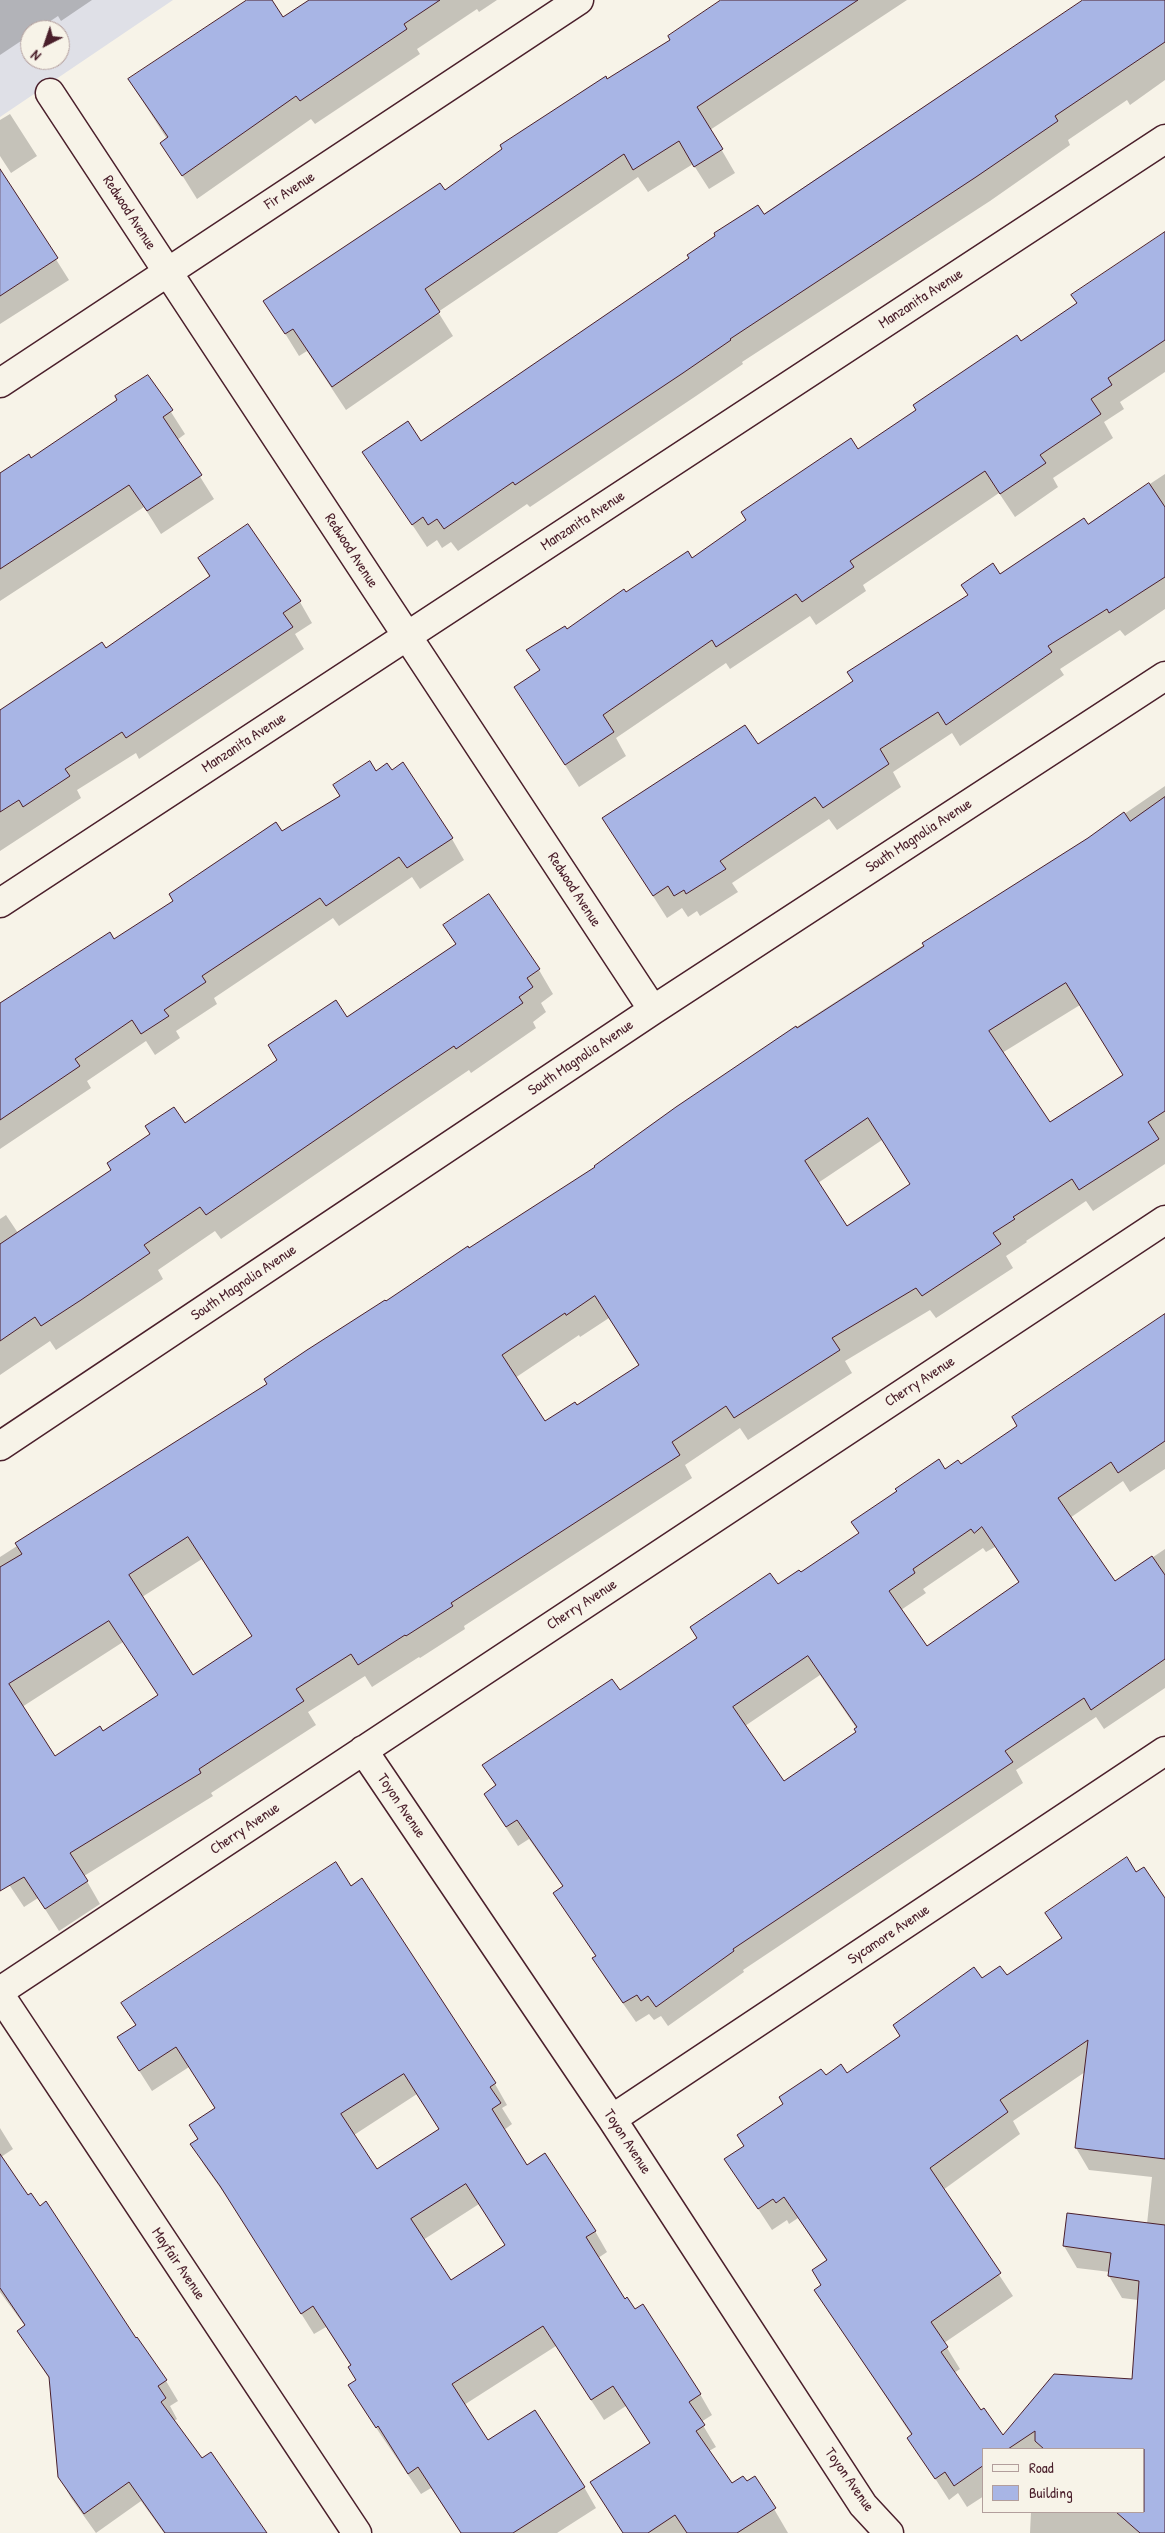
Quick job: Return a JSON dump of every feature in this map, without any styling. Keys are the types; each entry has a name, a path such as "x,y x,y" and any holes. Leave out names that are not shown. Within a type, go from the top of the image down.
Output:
{"street":[{"name":"Fir Avenue","path":"0,383 579,0"},
{"name":"Redwood Avenue","path":"50,93 653,1010"},
{"name":"Manzanita Avenue","path":"0,903 1165,139"},
{"name":"South Magnolia Avenue","path":"0,1446 653,1010 1165,676"},
{"name":"Cherry Avenue","path":"0,1991 1165,1220"},
{"name":"Toyon Avenue","path":"363,1750 612,2119 864,2505 889,2533"},
{"name":"Sycamore Avenue","path":"612,2119 1161,1762"},
{"name":"Mayfair Avenue","path":"0,1995 357,2533"}],"shaded area":[{"path":"0,0 173,0 70,70 70,20 20,20 20,70 69,70 0,117"}],"building":[{"path":"247,0 272,0 283,17 309,0 440,0 404,24 407,29 300,101 296,96 182,176 160,143 168,137 128,79"},
{"path":"721,0 858,0 697,107 723,149 694,167 679,141 633,170 624,154 425,289 440,312 332,387 293,329 285,334 263,301 440,183 445,190 502,149 500,145 606,76 607,79 670,40 668,36"},
{"path":"1083,0 1165,0 1165,42 1055,116 1058,121 976,177 730,339 683,373 515,485 513,482 444,529 437,519 428,525 423,517 412,525 362,452 408,421 421,441 689,258 687,255 715,236 714,233 758,205 764,214"},
{"path":"0,169 58,258 0,296"},
{"path":"1165,232 1165,340 1108,378 1112,385 1091,399 1101,414 1040,455 1046,463 1000,494 985,471 850,561 854,567 802,602 796,594 716,647 712,640 603,715 614,732 565,765 514,687 540,670 526,650 565,626 567,629 624,589 626,592 688,551 692,558 746,520 741,512 851,438 858,449 916,410 913,405 1017,335 1021,341 1077,303 1071,295"},
{"path":"148,375 173,410 163,417 202,475 147,511 129,485 0,569 0,473 29,454 31,458 117,400 115,396"},
{"path":"1149,483 1165,507 1165,577 1109,613 1107,609 1048,646 1052,652 946,725 938,712 880,749 889,764 823,808 815,797 720,861 726,869 686,894 684,890 674,896 668,886 653,896 602,818 745,725 758,744 853,681 847,672 968,595 961,585 993,563 1000,574 1084,518 1088,524"},
{"path":"248,524 301,601 283,613 293,627 126,738 122,732 65,769 70,776 23,807 19,800 0,812 0,710 102,642 106,648 210,576 198,558"},
{"path":"370,761 376,771 387,763 392,770 403,762 453,838 407,868 399,857 326,906 320,898 202,976 206,982 164,1010 169,1016 141,1034 132,1020 75,1059 80,1066 0,1120 0,1003 110,932 114,939 173,901 169,894 276,822 282,831 340,796 333,785"},
{"path":"1165,797 1165,1111 1148,1122 1159,1139 1079,1190 1072,1179 1013,1217 1015,1219 993,1233 1001,1244 922,1296 916,1288 832,1338 840,1350 734,1418 726,1406 672,1442 680,1455 451,1603 453,1606 406,1636 358,1665 351,1654 296,1689 304,1701 199,1769 201,1773 70,1853 88,1881 45,1909 24,1877 0,1891 0,1567 22,1554 15,1543 267,1384 264,1379 307,1350 595,1167 676,1107 796,1026 797,1028 924,946 922,943 1088,838 1124,812 1130,821","holes":["1066,983 1123,1075 1050,1122 989,1031","868,1118 910,1184 847,1226 805,1161","595,1296 639,1365 577,1405 575,1402 545,1421 502,1355 565,1313 566,1315","188,1537 252,1636 193,1675 129,1575","109,1621 158,1695 103,1731 100,1726 55,1756 9,1684"]},
{"path":"489,894 540,969 527,978 533,987 519,997 523,1003 456,1049 454,1046 206,1215 200,1207 144,1245 150,1253 41,1326 35,1317 0,1341 0,1244 111,1170 107,1163 150,1134 145,1126 174,1107 185,1123 277,1060 268,1045 336,1000 347,1017 456,944 443,925"},
{"path":"1165,1314 1165,1441 1118,1473 1111,1462 1058,1498 1115,1581 1152,1556 1165,1575 1165,1659 1091,1710 1084,1698 1005,1751 1013,1762 733,1949 734,1951 656,2007 648,1996 641,2001 637,1995 623,2003 592,1958 596,1956 553,1893 563,1886 517,1820 506,1827 484,1794 496,1785 482,1765 612,1679 620,1690 697,1638 690,1627 770,1573 778,1584 799,1570 801,1572 859,1533 851,1522 897,1491 895,1489 939,1459 945,1469 958,1460 961,1464 1017,1426 1012,1417","holes":["982,1527 1019,1582 927,1646 889,1591 915,1573 913,1569 971,1529 974,1533","808,1656 857,1727 854,1729 856,1732 784,1781 733,1707"]},
{"path":"1127,1857 1136,1872 1144,1867 1165,1898 1165,2159 1075,2148 1088,2040 1000,2100 1008,2112 930,2168 1001,2273 931,2322 948,2347 941,2352 981,2410 984,2408 1003,2435 1054,2374 1132,2379 1139,2281 1108,2276 1111,2253 1063,2246 1067,2213 1165,2225 1165,2533 1140,2533 1117,2513 1145,2513 1145,2448 1043,2448 1035,2441 1035,2431 1010,2448 982,2448 982,2466 954,2486 945,2472 935,2479 907,2438 912,2434 814,2290 821,2285 812,2270 827,2260 784,2197 776,2203 773,2199 758,2209 724,2159 744,2146 737,2135 783,2104 779,2097 821,2069 826,2075 841,2064 847,2073 900,2036 893,2025 974,1967 982,1978 1000,1966 1007,1975 1062,1938 1045,1913"},
{"path":"336,1862 351,1886 362,1878 496,2083 490,2087 501,2103 492,2109 527,2165 545,2153 596,2231 586,2237 625,2299 627,2297 635,2309 643,2304 701,2394 689,2402 705,2425 696,2431 732,2483 743,2476 747,2481 755,2476 776,2508 737,2533 687,2533 675,2515 648,2533 623,2533 590,2482 650,2443 613,2386 591,2400 543,2326 452,2384 488,2440 535,2410 585,2487 513,2533 461,2533 418,2467 408,2474 378,2426 376,2428 348,2385 356,2380 348,2367 351,2365 313,2306 301,2314 220,2186 190,2144 198,2139 189,2125 215,2108 176,2047 139,2071 117,2037 136,2025 121,2003","holes":["404,2074 439,2129 377,2169 341,2114","466,2184 505,2245 451,2280 411,2219"]},
{"path":"0,2154 28,2195 31,2193 40,2206 46,2201 136,2338 167,2380 158,2386 166,2398 161,2402 202,2458 211,2452 267,2533 165,2533 129,2482 84,2514 58,2477 49,2377 17,2331 25,2325 0,2288"}]}
